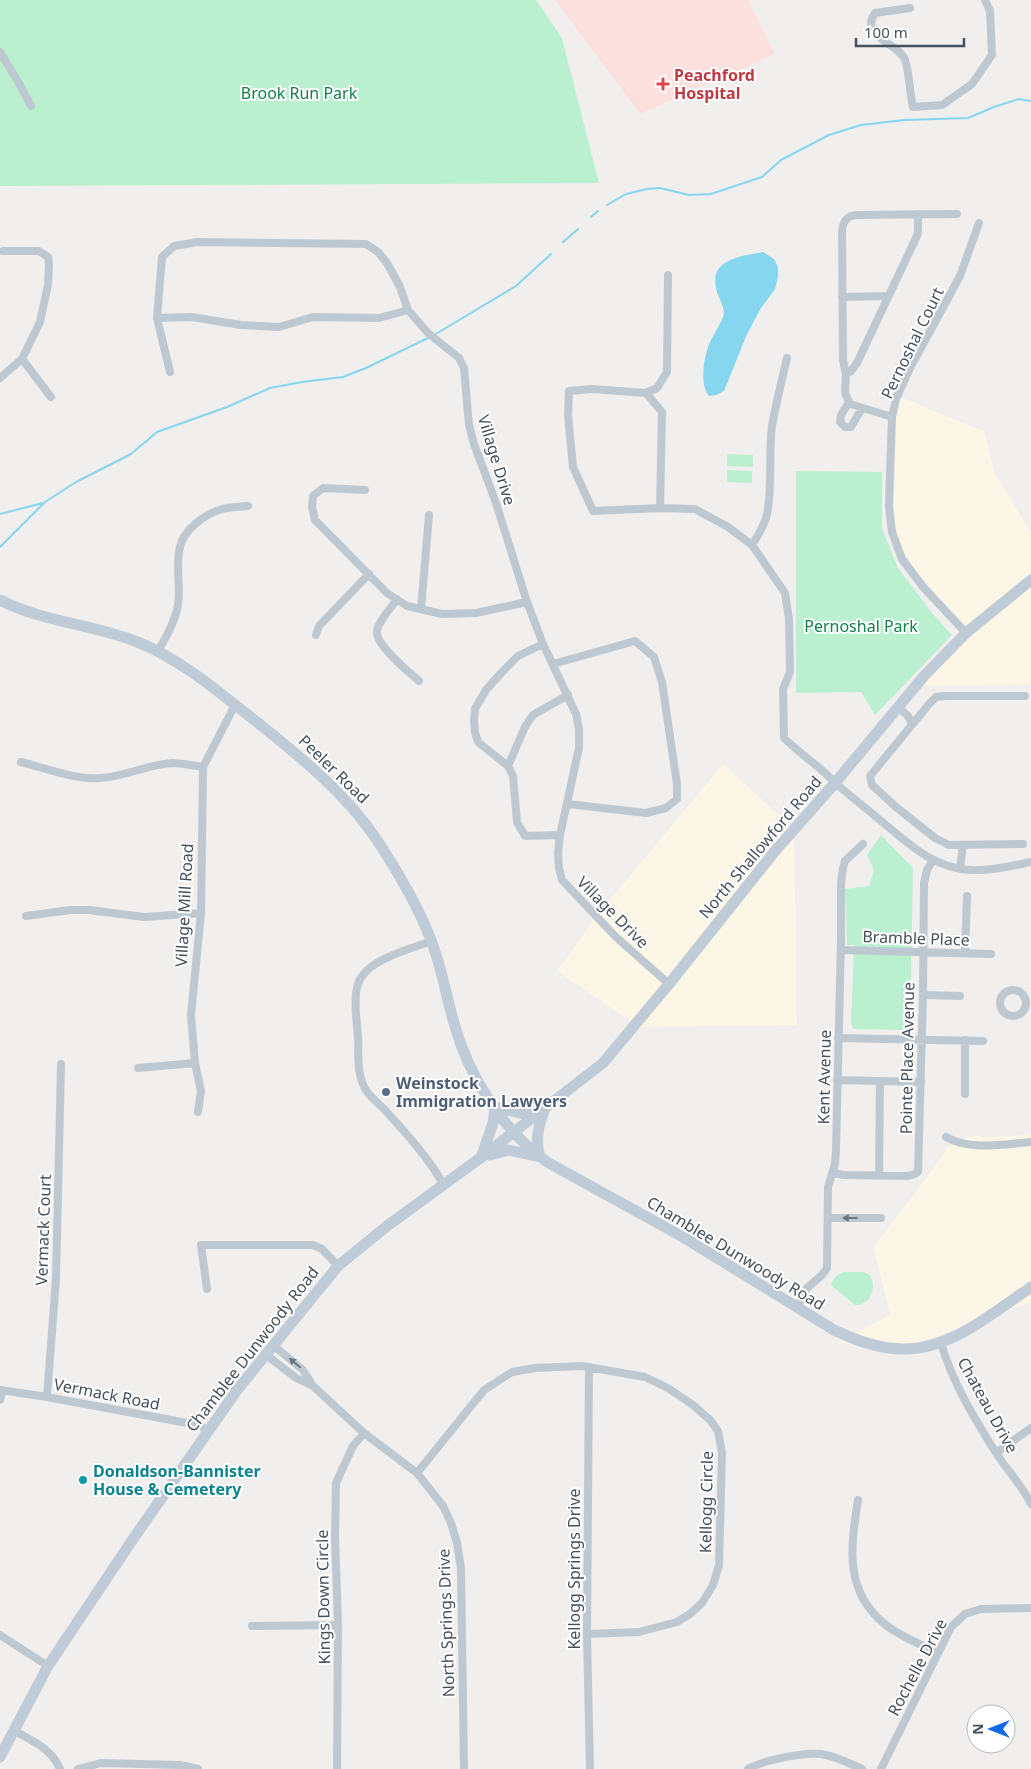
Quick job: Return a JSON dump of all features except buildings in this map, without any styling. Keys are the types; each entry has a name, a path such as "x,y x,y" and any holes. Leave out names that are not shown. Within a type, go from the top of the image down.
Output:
{"street":[{"path":"910,8 874,13 870,26 874,34 898,49 905,60 912,108 942,105 972,84 992,55 990,11 986,0"},
{"path":"0,52 31,106"},
{"path":"846,374 857,363 916,238 918,214"},
{"path":"892,417 849,402 845,393 846,374 843,360 842,297 843,223 846,218 856,215 957,214"},
{"name":"Pernoshal Court","path":"966,633 902,559 892,532 889,498 892,417 896,399 910,368 960,276 979,223"},
{"name":"Village Drive","path":"170,372 157,318 162,257 174,246 218,241 366,244 378,252 388,264 400,287 408,310 434,338 459,358 464,368 468,425 496,503 526,602 543,644 576,714 580,748 560,836 558,853 562,880 616,937 669,984"},
{"path":"0,378 22,359 40,322 48,285 50,264 48,257 39,251 3,251"},
{"path":"668,274 667,372 657,388 646,393 592,389 569,391 568,415 572,467 593,511 660,508 696,509 752,545 785,593 789,619 790,672 783,689 784,738 794,749 828,774 835,783 918,851 933,860 960,868 983,870 1031,862"},
{"path":"842,297 888,296"},
{"path":"157,318 192,317 241,325 279,328 313,318 379,318 408,310"},
{"path":"752,545 761,531 767,515 772,426 787,358"},
{"path":"22,359 51,396"},
{"path":"646,393 662,412 660,508"},
{"path":"849,402 840,415 840,422 845,427 851,427 862,408"},
{"path":"365,490 323,488 313,496 312,506 315,520 387,593 397,600 408,606 442,614 476,613 526,602"},
{"path":"158,651 170,630 178,604 180,547 186,534 198,522 213,512 248,506"},
{"path":"421,609 428,515"},
{"path":"316,635 319,626 369,574"},
{"name":"North Shallowford Road","path":"513,1133 603,1063 775,851 899,708 924,676 966,633 1031,580"},
{"name":"Peeler Road","path":"0,600 32,614 116,635 158,651 186,668 305,760 351,806 378,840 408,890 432,941 461,1046 472,1069 513,1133"},
{"path":"397,600 377,630 378,638 393,656 419,681"},
{"path":"553,664 635,641 654,657 662,682 677,784 677,799 666,808 646,813 568,804"},
{"path":"543,644 518,656 486,690 475,709 475,732 478,742 508,766 513,776 517,822 525,836 560,836"},
{"path":"508,766 525,727 533,715 568,695"},
{"path":"1023,844 949,845 935,838 896,807 872,784 870,776 936,697 953,695 1025,696"},
{"name":"Village Mill Road","path":"198,1112 201,1091 195,1063 191,1015 200,913 203,767 235,705"},
{"path":"899,708 908,716 912,724"},
{"path":"21,762 83,778 116,777 173,763 203,767"},
{"name":"Kent Avenue","path":"797,1307 807,1288 827,1268 828,1187 836,1150 841,884 846,861 863,844"},
{"path":"960,868 963,845"},
{"name":"Pointe Place Avenue","path":"832,1173 844,1175 908,1176 918,1172 924,883 927,870 933,860"},
{"path":"966,896 966,953"},
{"path":"26,916 70,910 89,910 144,917 200,913"},
{"path":"432,941 378,962 362,976 356,999 359,1072 362,1084 436,1171 443,1184 513,1133"},
{"name":"Bramble Place","path":"841,950 991,954"},
{"path":"923,995 960,996"},
{"path":"838,1038 984,1041"},
{"path":"965,1094 966,1040"},
{"path":"138,1068 195,1063"},
{"name":"Vermack Court","path":"48,1397 56,1279 61,1064"},
{"path":"837,1080 921,1082"},
{"path":"879,1175 880,1081"},
{"path":"481,1158 493,1123 495,1107 524,1114 544,1109"},
{"path":"481,1158 509,1150 540,1157 537,1135 538,1124 544,1109"},
{"name":"Chamblee Dunwoody Road","path":"513,1133 540,1157 682,1237 834,1330 852,1339 871,1345 908,1349 922,1348 941,1343 973,1328 1031,1287"},
{"path":"946,1137 953,1141 972,1145 1031,1142"},
{"name":"Chamblee Dunwoody Road","path":"0,1757 48,1666 208,1430 265,1354 338,1266 443,1184"},
{"path":"828,1218 881,1218"},
{"path":"207,1289 201,1245 313,1246 322,1249 338,1266"},
{"name":"Chateau Drive","path":"941,1343 966,1401 996,1453 1031,1504"},
{"name":"North Springs Drive","path":"273,1345 303,1370 313,1386 364,1433 417,1473 443,1506 451,1523 457,1543 461,1568 464,1769"},
{"name":"North Springs Drive","path":"265,1354 296,1378 313,1386"},
{"name":"Kellogg Circle","path":"417,1473 484,1390 512,1372 535,1368 582,1366 645,1377 668,1388 693,1405 710,1420 718,1431 722,1453 719,1565 713,1585 702,1603 677,1622 639,1632 586,1634"},
{"name":"Kellogg Springs Drive","path":"589,1368 586,1634 590,1769"},
{"path":"0,1400 1,1390"},
{"name":"Vermack Road","path":"1,1390 198,1425 208,1430"},
{"path":"996,1453 1031,1428"},
{"name":"Kings Down Circle","path":"337,1769 338,1625 335,1536 336,1484 353,1446 364,1433"},
{"path":"858,1500 852,1541 852,1568 859,1589 870,1607 885,1624 898,1633 937,1652"},
{"name":"Rochelle Drive","path":"881,1769 937,1652 951,1627 965,1614 981,1609 1031,1608"},
{"path":"252,1626 338,1625"},
{"path":"0,1634 48,1666"},
{"path":"14,1730 41,1746 56,1759 60,1769"},
{"path":"748,1769 771,1760 821,1754 845,1761 862,1769"},
{"path":"78,1769 101,1763 180,1765 198,1769"}],"shaded area":[{"name":"Peachford Hospital","path":"555,0 748,0 775,54 640,114"},
{"path":"896,395 985,432 994,472 1031,532 1031,685 916,686 970,630 917,573 893,537"},
{"path":"723,764 794,829 797,1025 639,1027 557,971 598,914"},
{"path":"1031,1135 1031,1302 924,1341 924,1345 837,1343 890,1315 874,1249 875,1245 948,1147 969,1136"}],"green space":[{"name":"Brook Run Park","path":"0,0 536,0 562,38 599,183 0,186"},
{"path":"727,454 753,455 753,467 727,466"},
{"path":"727,470 752,471 752,483 727,482"},
{"name":"Pernoshal Park","path":"796,471 882,472 882,528 898,568 932,613 952,635 875,715 861,692 796,693"},
{"path":"881,835 913,868 910,1028 907,1030 854,1029 851,1024 854,945 847,945 845,889 869,886 874,870 867,855"},
{"path":"844,1272 864,1272 870,1275 873,1290 869,1299 855,1305 831,1285 836,1277"}],"water":[{"path":"763,252 774,259 778,267 775,289 761,308 747,334 724,391 709,396 704,384 704,362 710,342 724,314 716,287 715,278 718,270 729,260"}],"waterway":[{"path":"607,205 626,194 647,189 660,188 689,195 711,194 762,177 781,160 829,135 861,125 904,120 968,118 1019,99 1031,101"},
{"path":"591,217 598,211"},
{"path":"563,242 578,229"},
{"path":"434,335 516,286 551,254"},
{"path":"0,547 45,502 76,482 131,454 157,432 227,407 270,388 343,377 430,337"},
{"path":"0,514 43,503"}],"place":[{"name":"Peachford Hospital","path":"663,84"},
{"name":"Weinstock Immigration Lawyers","path":"386,1092"},
{"name":"Donaldson-Bannister House & Cemetery","path":"83,1480"}]}
